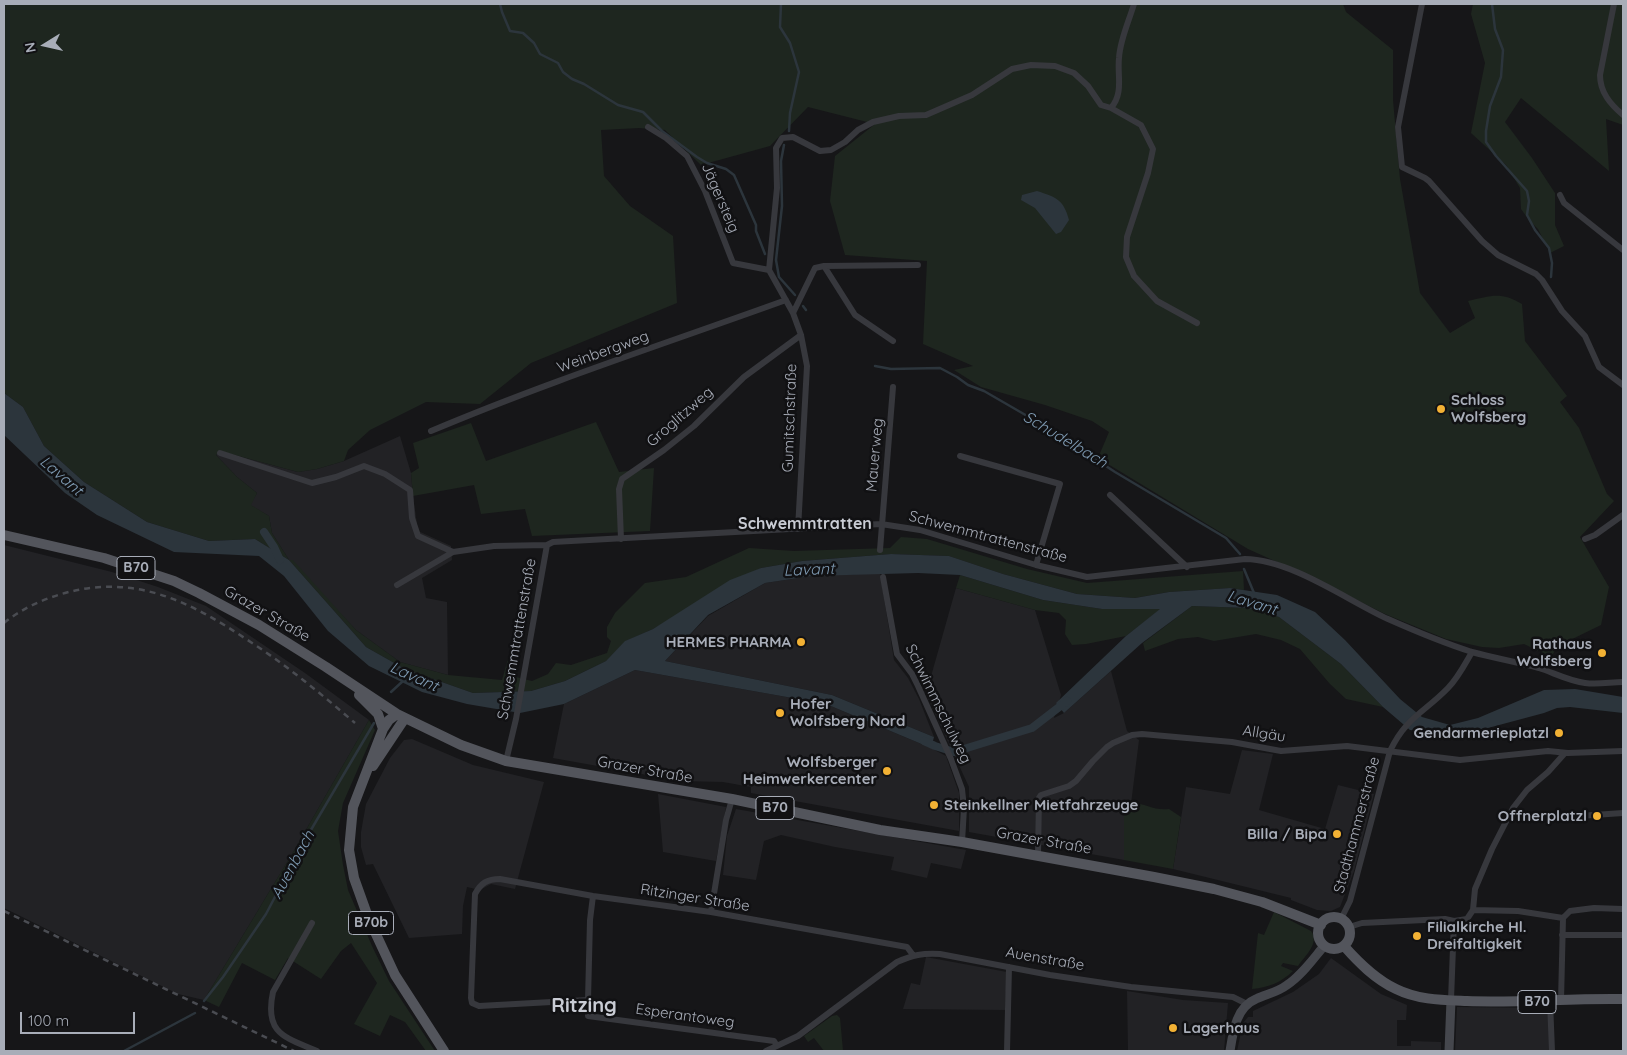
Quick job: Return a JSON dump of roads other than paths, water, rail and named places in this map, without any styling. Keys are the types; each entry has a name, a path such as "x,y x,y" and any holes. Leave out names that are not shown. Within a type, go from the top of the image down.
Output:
{"main road":[{"name":"Grazer Straße","path":"4,535 104,558 174,582 225,605 401,716 461,745 506,761 732,799 880,830 1038,855 1214,889 1262,902 1321,924"},
{"path":"345,680 378,714 383,730"},
{"name":"B70b","path":"401,716 389,720 383,730 363,781 353,807 349,850 354,878 368,917 395,975 444,1051"},
{"name":"B70b","path":"363,781 401,716"},
{"path":"1330,918 1345,923 1350,937 1344,946 1334,949 1324,946 1319,936 1321,924 1330,918"},
{"name":"B70","path":"1344,946 1369,972 1397,990 1413,996 1512,1003 1623,999"}],"street":[{"path":"1111,108 1118,100 1120,83 1119,57 1134,4"},
{"path":"1422,4 1398,127 1402,167 1429,181 1482,241 1498,255 1536,274 1562,311 1584,336 1599,367 1623,386"},
{"path":"1614,4 1600,83 1602,90 1613,106 1623,115"},
{"path":"769,270 777,188 776,148 782,138 793,137 820,151 831,150 845,142 858,130 873,122 899,116 926,115 972,95 1012,69 1031,65 1055,66 1074,73 1088,86 1101,105 1111,108 1142,125 1153,149 1145,182 1127,237 1126,257 1134,276 1157,301 1198,323"},
{"name":"Jägersteig","path":"648,127 666,138 688,156 705,191 733,263 769,270"},
{"path":"1560,195 1564,203 1623,250"},
{"path":"792,313 816,268 824,266 918,265"},
{"path":"824,266 855,315 893,340"},
{"name":"Gumitschstraße","path":"769,270 786,300 801,335 807,366 798,529"},
{"name":"Weinbergweg","path":"431,431 596,367 786,300"},
{"name":"Groglitzweg","path":"621,539 619,490 622,479 664,450 694,426 744,377 801,335"},
{"name":"Mauerweg","path":"881,524 894,387"},
{"path":"220,453 312,483 336,477 364,466 385,474 410,490 412,518 418,536 453,552"},
{"path":"960,456 1060,484 1036,565"},
{"path":"1110,495 1187,567"},
{"path":"1585,539 1623,516"},
{"path":"880,550 881,524"},
{"name":"Schwemmtrattenstraße","path":"506,761 516,719 548,545 553,542 881,524 920,530 1036,565 1087,577 1246,559 1260,560 1274,563 1387,618 1472,652 1545,670 1588,684 1623,682"},
{"path":"397,585 453,552 494,546 548,545"},
{"name":"Schwimmschulweg","path":"883,577 896,654 912,674 943,740 962,789 964,808 962,842"},
{"name":"Stadthammerstraße","path":"1345,923 1390,751 1397,737 1412,719 1450,686 1472,652"},
{"name":"Allgäu","path":"1038,855 1039,798 1041,795 1070,786 1106,747 1132,735 1142,734 1232,742 1281,751 1347,746 1460,760 1548,751 1565,753 1623,752"},
{"path":"1345,923 1445,919 1454,921 1467,919 1473,910 1475,889 1492,849 1513,808 1527,790 1548,772 1565,753"},
{"path":"711,912 726,820 732,799"},
{"path":"1579,816 1623,813"},
{"name":"Ritzinger Straße","path":"588,1000 479,1006 472,1003 475,894 479,886 490,879 500,879 592,896 711,912 907,947 913,955"},
{"path":"588,1000 592,896"},
{"path":"1552,1051 1563,918 1570,911 1594,908 1623,909"},
{"path":"1473,910 1518,910 1563,918"},
{"path":"1449,1051 1454,921"},
{"path":"312,923 273,992 272,1010 274,1027 278,1032 317,1051"},
{"path":"1562,935 1623,935"},
{"path":"1230,1051 1238,1018 1247,1004 1290,983 1324,946"},
{"name":"Auenstraße","path":"766,1051 798,1036 884,971 913,955 940,954 1131,987 1233,997 1247,1004"},
{"path":"1007,1051 1009,967"},
{"name":"Esperantoweg","path":"588,1000 588,1016 774,1041 778,1046"}],"water":[{"path":"1037,191 1058,200 1065,208 1069,220 1061,232 1056,234 1035,208 1021,200 1022,195"},
{"name":"Lavant","path":"4,393 23,407 44,446 84,482 147,522 209,541 255,539 289,560 366,647 405,669 473,693 531,691 565,681 606,661 625,641 653,629 730,580 761,568 802,561 891,554 949,556 1003,574 1077,594 1135,598 1169,592 1230,588 1277,595 1315,612 1345,640 1400,699 1422,717 1450,725 1478,718 1544,690 1575,689 1623,697 1623,713 1570,707 1557,708 1458,736 1410,730 1383,707 1341,664 1279,617 1248,608 1192,606 1142,643 1064,713 1056,703 1126,636 1160,609 1102,609 1043,600 960,575 918,573 812,576 765,583 708,615 665,661 832,695 934,737 931,748 826,704 635,670 564,704 520,713 467,704 422,692 369,666 328,631 284,576 259,556 174,552 97,515 65,493 4,435"}],"waterway":[{"name":"Schudelbach","path":"500,4 510,31 523,33 534,43 540,54 558,63 563,72 572,79 584,84 618,105 643,112 662,131 697,157 707,163 726,169 734,175 756,225 756,231 765,254"},
{"path":"781,4 780,27 790,43 799,72 790,113 789,131"},
{"path":"1492,4 1495,29 1503,50 1501,77 1490,106 1486,142 1527,191 1529,201 1527,215 1535,230 1549,248 1552,263 1551,277"},
{"path":"776,260 782,206 781,161 784,145"},
{"name":"Schudelbach","path":"776,260 779,277 795,295"},
{"name":"Schudelbach","path":"803,306 806,310"},
{"name":"Schudelbach","path":"875,366 891,369 940,368 1048,428 1115,472 1226,538 1240,554"},
{"path":"264,532 280,560"},
{"name":"Schudelbach","path":"1244,569 1254,593"},
{"name":"Auenbach","path":"391,692 403,681"},
{"path":"924,741 954,752 1032,728 1067,701"},
{"name":"Auenbach","path":"204,1001 223,977 266,914 305,840 374,723"},
{"name":"Auenbach","path":"124,1051 195,1013"}],"railway":[{"path":"4,623 41,601 65,593 91,588 115,587 138,589 160,595 204,613 225,625 275,658 355,723"},
{"path":"4,911 294,1051"}],"place":[{"name":"Schloss Wolfsberg","path":"1441,409"},
{"name":"HERMES PHARMA","path":"801,642"},
{"name":"Rathaus Wolfsberg","path":"1602,653"},
{"name":"Hofer Wolfsberg Nord","path":"780,713"},
{"name":"Gendarmerieplatzl","path":"1559,733"},
{"name":"Wolfsberger Heimwerkercenter","path":"887,771"},
{"name":"Steinkellner Mietfahrzeuge","path":"934,805"},
{"name":"Offnerplatzl","path":"1597,816"},
{"name":"Billa / Bipa","path":"1337,834"},
{"name":"Filialkirche Hl. Dreifaltigkeit","path":"1417,936"},
{"name":"Lagerhaus","path":"1173,1028"}],"district":[{"name":"Schwemmtratten","path":"805,524"},
{"name":"Ritzing","path":"584,1006"}]}
